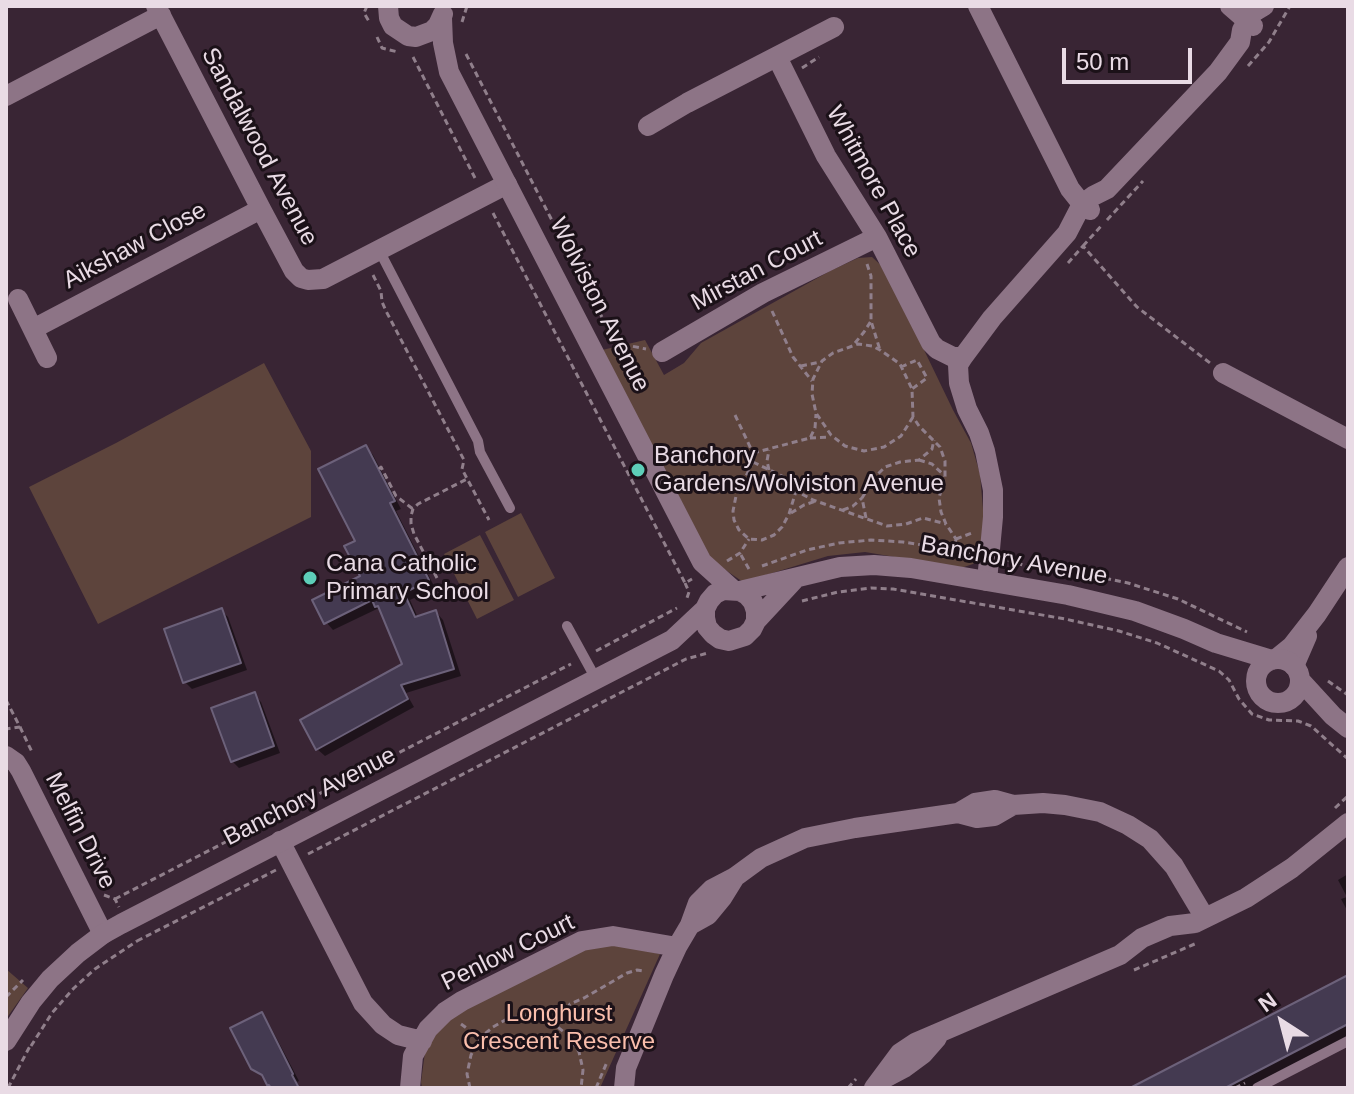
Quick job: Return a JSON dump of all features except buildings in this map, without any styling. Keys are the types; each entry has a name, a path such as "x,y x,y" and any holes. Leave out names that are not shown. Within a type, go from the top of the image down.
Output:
{"street":[{"name":"Wolviston Avenue","path":"388,6 389,18 406,48 429,50 449,72 700,572 706,607"},
{"path":"978,6 1070,189 1086,205"},
{"path":"1230,6 1250,24"},
{"path":"1086,205 1113,196 1128,169 1218,72 1244,52 1250,40 1254,12 1264,6"},
{"path":"1250,24 1276,6"},
{"path":"6,96 159,10"},
{"name":"Sandalwood Avenue","path":"159,10 261,209 294,271 301,278 323,279 374,259 507,184"},
{"name":"Wolviston Avenue","path":"444,10 443,43 449,72"},
{"path":"406,48 438,25 444,10"},
{"path":"648,126 834,27"},
{"name":"Whitmore Place","path":"777,57 868,242 924,331 957,355"},
{"path":"987,581 980,554 993,490 985,451 967,409 958,374 957,355 992,318 1056,261 1074,237 1086,205"},
{"name":"Aikshaw Close","path":"33,329 261,209"},
{"name":"Mirstan Court","path":"660,349 763,293 868,242"},
{"path":"18,299 47,358"},
{"path":"1223,373 1348,439"},
{"name":"Banchory Avenue","path":"736,590 840,567 874,565 911,568 1068,595 1135,611 1286,666"},
{"path":"1286,666 1348,567"},
{"name":"Wolviston Avenue","path":"700,572 736,590"},
{"path":"756,621 753,602 736,590 723,590 715,594 706,607 707,627 718,646 745,636 796,578"},
{"name":"Banchory Avenue","path":"6,1041 50,979 103,934 672,640 706,607"},
{"name":"Banchory Avenue","path":"672,640 718,646"},
{"name":"Banchory Avenue","path":"1216,643 1256,684"},
{"path":"1267,662 1286,666 1341,722 1284,703 1265,700 1256,684 1258,671 1267,662"},
{"path":"1284,703 1296,694 1286,666"},
{"name":"Melfin Drive","path":"6,756 21,771 103,934"},
{"path":"611,1088 625,1078 677,947 690,925 708,915 735,877 761,858 805,838 958,813 977,818 994,816 1013,805 1043,803 1100,812 1150,839 1174,866 1200,920"},
{"path":"872,1080 904,1068 923,1054 942,1033 980,1014 1120,955 1148,950 1176,938 1200,920 1246,898 1292,868 1348,823"},
{"path":"280,841 363,1003 383,1025 398,1035 422,1041"},
{"name":"Penlow Court","path":"410,1088 413,1056 428,1029 462,1001 582,941 613,936 677,947"}],"lane":[{"path":"374,259 478,441 480,452 510,508"},
{"path":"567,626 596,679"},
{"path":"1257,1088 1348,1041"}],"path":[{"path":"367,6 364,13 370,25"},
{"path":"376,36 382,48 406,48 484,196 700,572"},
{"path":"464,51 620,352 631,346 660,349"},
{"path":"868,242 871,321 880,350"},
{"path":"1056,261 1083,246 1137,307 1223,373"},
{"path":"374,259 382,302 464,460 462,469 489,520"},
{"path":"763,293 793,357 813,383"},
{"path":"853,345 871,321"},
{"path":"801,366 822,361 853,345 872,346 901,367 912,389 913,417 901,436 884,447 864,451 845,446 816,413"},
{"path":"901,367 917,360 927,378 912,389"},
{"path":"810,438 815,428 816,413 813,383 822,361"},
{"path":"735,415 753,453 753,462 736,496 733,511 739,530 749,539 762,540 774,535 789,514 796,491"},
{"path":"913,417 940,447 945,461 945,476 939,498 941,512 956,539 954,550 1128,583 1178,599 1252,634"},
{"path":"907,429 919,426"},
{"path":"753,453 810,438 834,437"},
{"path":"919,460 932,449 934,440"},
{"path":"769,449 769,470"},
{"path":"843,510 862,498 885,467 900,462 919,460 932,464 945,476"},
{"path":"753,462 784,477 796,491 816,501 887,526 923,518 946,524"},
{"path":"379,469 381,467 396,496 413,509"},
{"path":"437,578 411,524 413,509 467,479"},
{"path":"862,498 867,519"},
{"path":"789,514 816,501"},
{"path":"975,524 974,533 980,554"},
{"path":"956,539 974,533"},
{"path":"115,899 685,604 700,572 740,553 749,539"},
{"path":"793,604 838,592 882,588 1119,631 1157,643 1219,671 1229,680 1244,707 1252,714 1269,720 1298,721 1311,726 1348,759"},
{"path":"137,941 686,659 718,646"},
{"path":"1325,679 1348,695"},
{"path":"6,700 20,727 6,729"},
{"path":"1329,814 1348,796"},
{"path":"555,1025 570,1004 618,978 637,970 645,971 641,981"},
{"path":"6,997 27,976"},
{"path":"445,1012 480,1038"},
{"path":"470,1088 467,1074 471,1055 480,1038 507,1019 524,1016 540,1018 569,1036 579,1052 583,1070 581,1088"},
{"path":"848,1088 872,1080"}],"green space":[{"path":"872,257 885,269 971,443 980,474 985,533 981,557 961,568 865,552 828,556 743,582 708,558 602,350 645,340 664,375 684,363 701,343 830,271 858,258"},
{"path":"264,363 311,451 311,517 98,624 29,487"},
{"path":"521,513 555,578 518,597 485,532"},
{"path":"480,535 514,600 477,619 444,554"},
{"name":"Longhurst Crescent Reserve","path":"616,944 660,954 600,1088 422,1088 425,1052 437,1028 463,1009 587,947"},
{"path":"6,969 28,988 6,1019"}],"place":[{"name":"Banchory Gardens/Wolviston Avenue","path":"638,470"},
{"name":"Cana Catholic Primary School","path":"310,578"}]}
